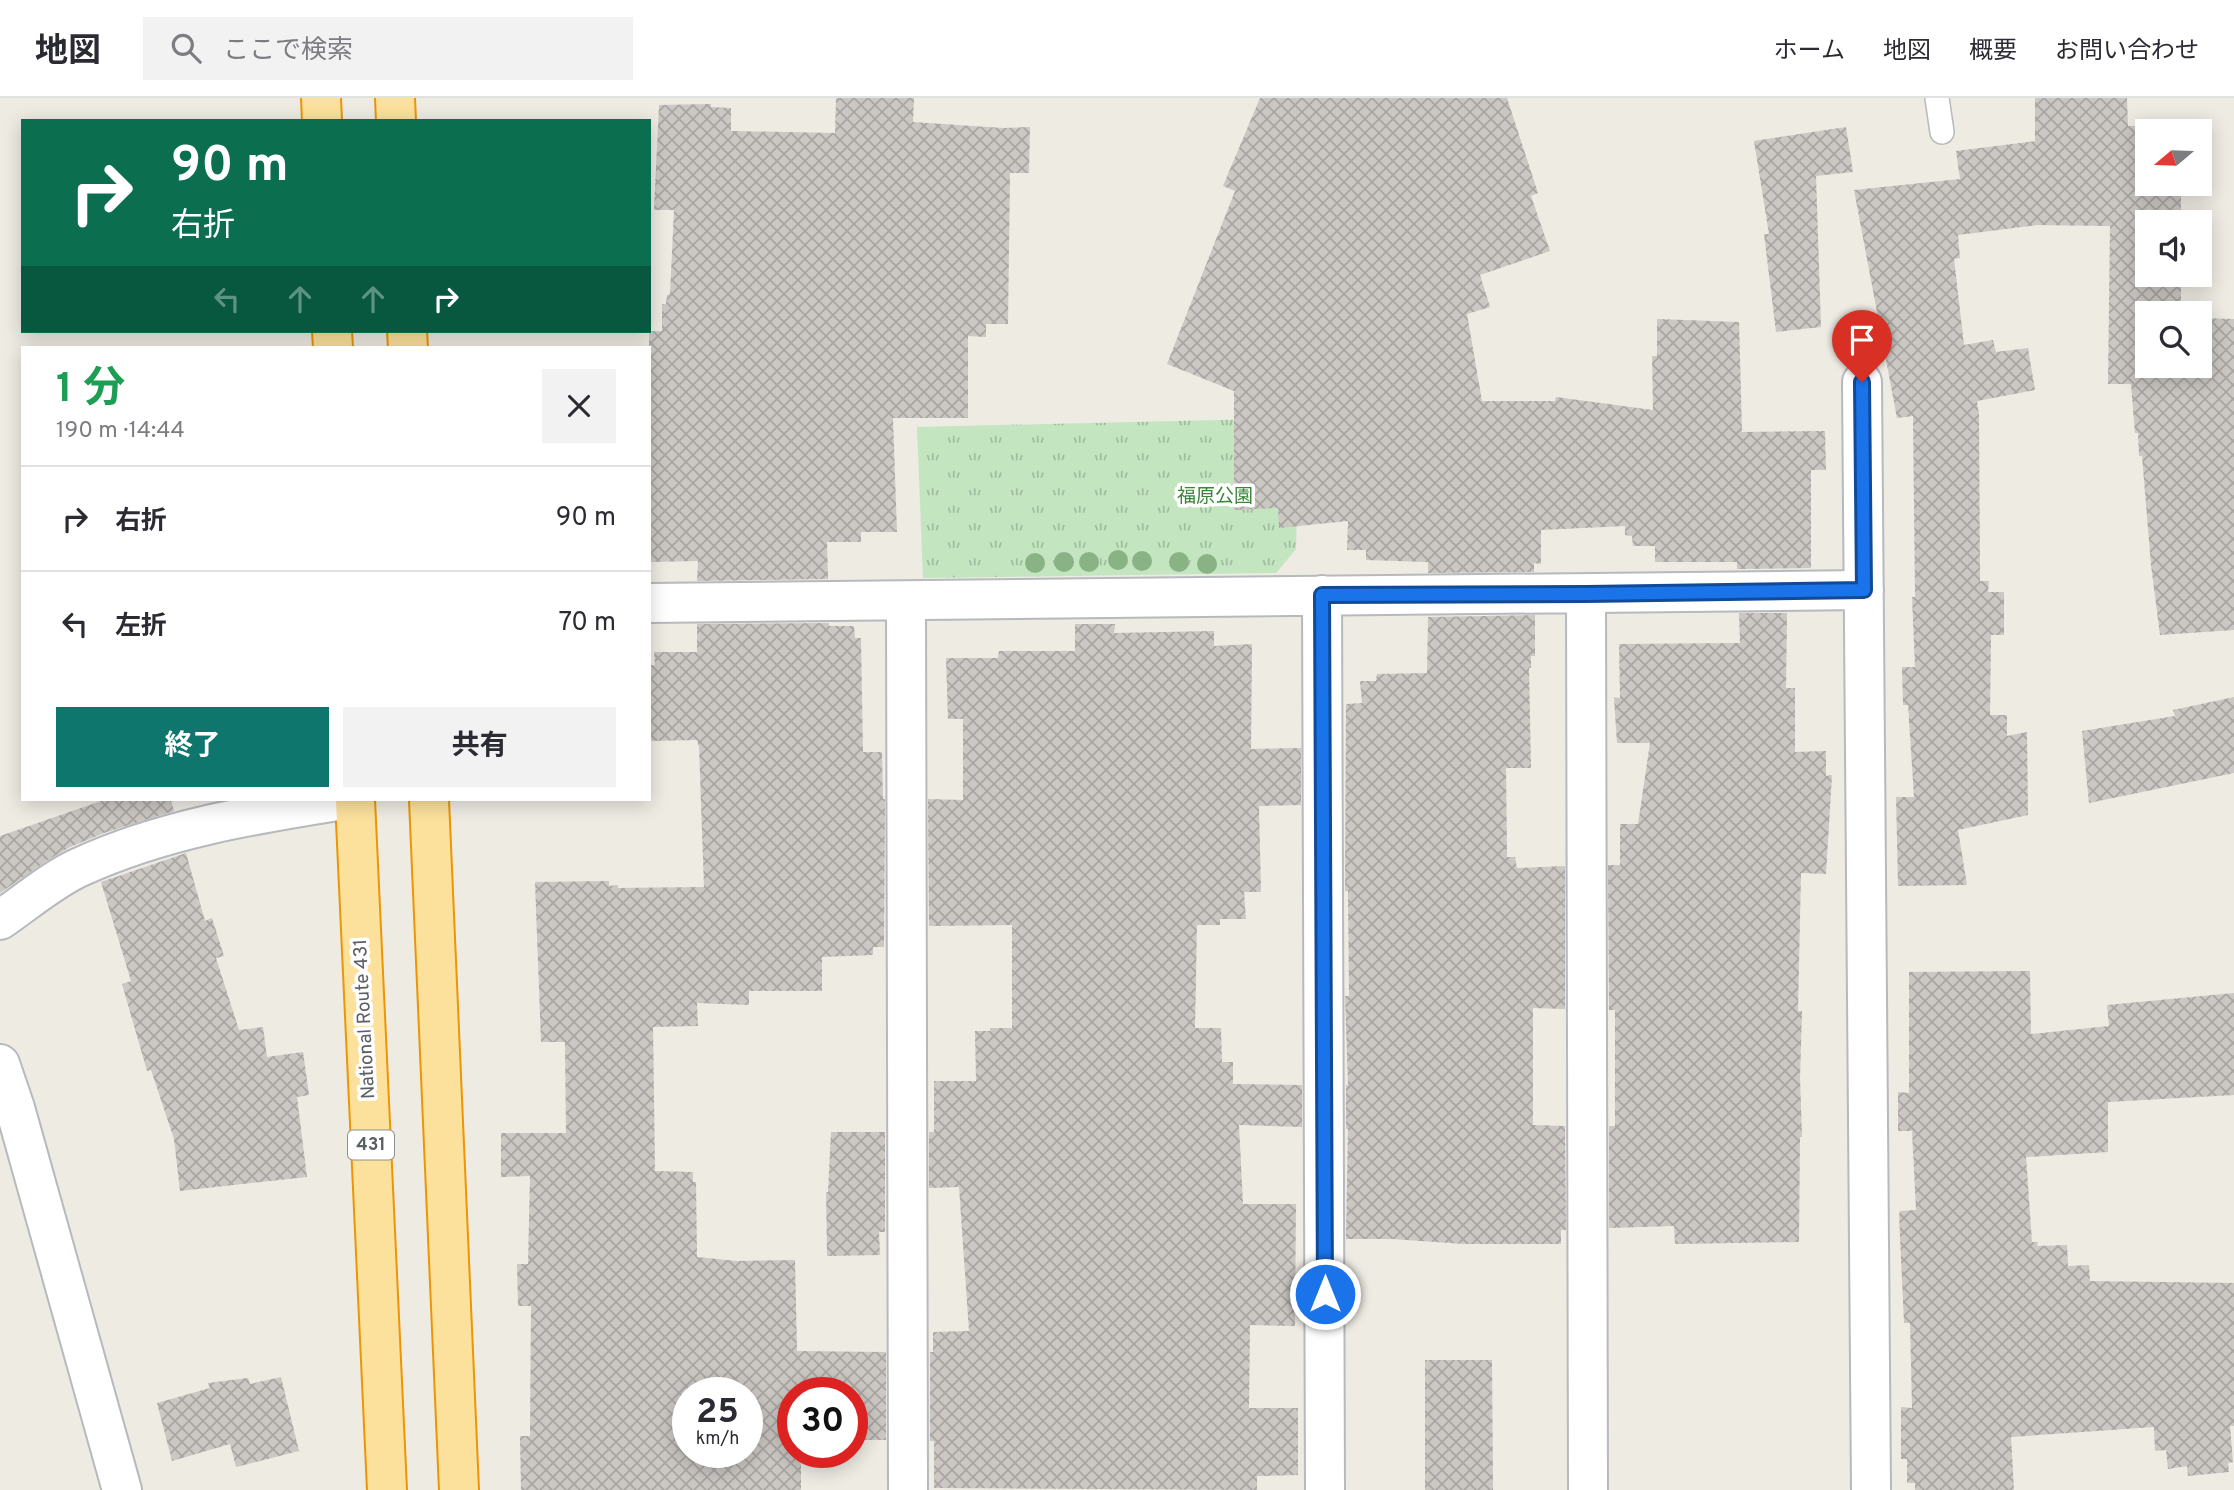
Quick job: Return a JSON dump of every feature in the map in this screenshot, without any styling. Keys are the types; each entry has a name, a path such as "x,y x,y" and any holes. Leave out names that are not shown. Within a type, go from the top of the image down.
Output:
{"highway":[{"path":"321,98 322,119"},
{"path":"395,98 396,119"},
{"name":"National Route 431","path":"355,801 387,1490"},
{"path":"429,801 459,1490"}],"street":[{"path":"1862,382 1871,1490"},
{"path":"651,603 1864,590"},
{"path":"1586,594 1588,1490"},
{"path":"1322,595 1325,1490"},
{"path":"906,601 908,1490"},
{"path":"0,920 78,868 137,845 247,816 338,801"},
{"path":"0,1064 15,1108 122,1490"}],"lane":[{"path":"1937,98 1942,132"}],"green space":[{"name":"福原公園","path":"1299,418 1296,549 1276,573 923,578 917,427"}],"building":[{"path":"836,98 914,98 913,122 1003,128 1030,127 1029,173 1010,173 1008,324 986,324 986,337 968,336 968,418 893,418 897,532 861,532 861,542 827,542 828,579 697,581 698,561 651,562 649,333 662,331 662,304 666,304 667,295 670,294 674,210 654,210 659,105 711,104 711,107 731,108 731,131 835,133"},
{"path":"1260,98 1507,98 1538,193 1531,196 1550,251 1480,275 1490,307 1467,314 1482,401 1555,401 1556,397 1653,410 1652,356 1657,356 1657,319 1739,322 1742,432 1825,431 1826,470 1811,470 1811,568 1737,569 1737,562 1655,562 1655,546 1633,546 1632,536 1625,535 1625,526 1541,530 1541,564 1534,563 1534,572 1428,573 1428,562 1366,560 1366,550 1347,550 1348,521 1279,528 1278,508 1234,510 1234,391 1167,364 1235,191 1223,186"},
{"path":"2035,98 2127,98 2128,126 2135,126 2135,196 2181,196 2181,210 2135,210 2135,287 2181,287 2181,301 2135,301 2135,378 2212,378 2212,318 2234,319 2234,630 2160,635 2142,456 2139,456 2138,433 2135,433 2131,384 2108,384 2110,226 2037,225 1958,235 1960,258 1954,259 1964,345 1993,340 1996,352 2028,348 2035,390 1977,401 1980,581 1989,581 1988,592 2004,592 2004,635 1991,635 1990,715 2007,715 2007,736 2027,732 2028,815 1958,830 1967,885 1898,886 1896,797 1914,797 1908,705 1903,705 1902,667 1915,667 1912,597 1915,597 1913,416 1897,418 1854,190 1960,179 1956,151 2035,141"},
{"path":"1846,127 1853,172 1816,176 1821,327 1776,332 1764,234 1769,234 1754,141"},
{"path":"1739,613 1787,613 1786,688 1795,688 1795,752 1826,751 1826,776 1832,775 1826,874 1801,873 1798,1011 1802,1011 1802,1137 1799,1242 1675,1244 1674,1226 1609,1228 1609,1126 1615,1126 1615,1010 1609,1010 1608,865 1620,865 1620,824 1638,824 1650,743 1617,743 1614,697 1620,698 1619,644 1740,643"},
{"path":"1535,615 1535,656 1531,656 1529,668 1531,768 1506,768 1507,857 1515,857 1517,868 1565,866 1565,1009 1533,1008 1533,1125 1565,1126 1566,1230 1561,1230 1561,1244 1464,1244 1346,1239 1348,1085 1345,996 1349,996 1348,891 1345,891 1346,704 1362,703 1360,681 1376,681 1377,674 1427,673 1428,617"},
{"path":"829,623 829,626 854,626 855,638 861,638 863,752 882,752 885,799 884,947 873,947 873,955 822,957 822,991 749,991 749,1005 697,1003 698,1026 653,1027 655,1171 693,1172 693,1182 696,1182 697,1257 737,1261 795,1260 797,1351 886,1352 886,1440 868,1440 868,1377 777,1377 777,1468 801,1468 801,1490 521,1490 520,1436 530,1436 531,1306 518,1306 517,1264 528,1264 530,1176 501,1177 501,1133 566,1133 565,1042 541,1042 535,882 609,881 609,886 618,885 618,888 704,887 699,747 697,740 651,741 651,665 655,665 654,652 697,652 697,624"},
{"path":"1075,624 1115,624 1114,633 1214,631 1214,646 1252,644 1251,749 1301,748 1301,805 1259,806 1261,892 1244,892 1246,919 1220,919 1220,925 1197,925 1195,1028 1221,1028 1222,1062 1233,1062 1233,1084 1302,1085 1302,1127 1239,1125 1243,1204 1296,1204 1295,1326 1250,1325 1249,1408 1298,1408 1298,1475 1257,1476 1257,1490 934,1488 934,1441 930,1441 930,1352 933,1352 933,1332 969,1331 959,1187 929,1188 929,1132 934,1132 934,1081 976,1081 975,1031 1012,1028 1012,925 929,926 928,799 963,800 963,719 948,719 946,658 998,658 999,651 1075,651"},
{"path":"2234,697 2234,773 2089,803 2082,731 2175,716 2173,710"},
{"path":"101,801 171,801 174,811 104,833 70,847 0,893 0,836"},
{"path":"186,853 205,921 212,918 224,956 216,958 239,1030 263,1027 267,1057 303,1052 309,1095 297,1097 307,1177 180,1191 174,1139 151,1070 147,1071 122,984 131,981 101,882"},
{"path":"2030,971 2031,1034 2109,1026 2107,1005 2234,993 2234,1095 2108,1102 2108,1152 2026,1157 2032,1242 2038,1242 2037,1246 2067,1245 2068,1266 2089,1265 2090,1281 2234,1283 2234,1426 2230,1426 2233,1462 2228,1463 2229,1472 2188,1476 2187,1466 2168,1469 2166,1450 2155,1451 2154,1427 2011,1437 2014,1490 1915,1490 1915,1483 1907,1483 1907,1459 1901,1459 1901,1407 1912,1408 1910,1323 1904,1323 1899,1215 1900,1211 1916,1210 1912,1131 1898,1131 1898,1092 1909,1093 1909,972"},
{"path":"831,1132 885,1132 885,1232 879,1232 880,1255 827,1256 826,1192"},
{"path":"1425,1360 1492,1360 1493,1490 1425,1490"},
{"path":"281,1377 299,1451 236,1467 230,1444 172,1461 157,1403 210,1388 208,1383 248,1378 250,1384"}],"route":[{"path":"1325,1294 1322,595 1864,590 1862,382"}]}
